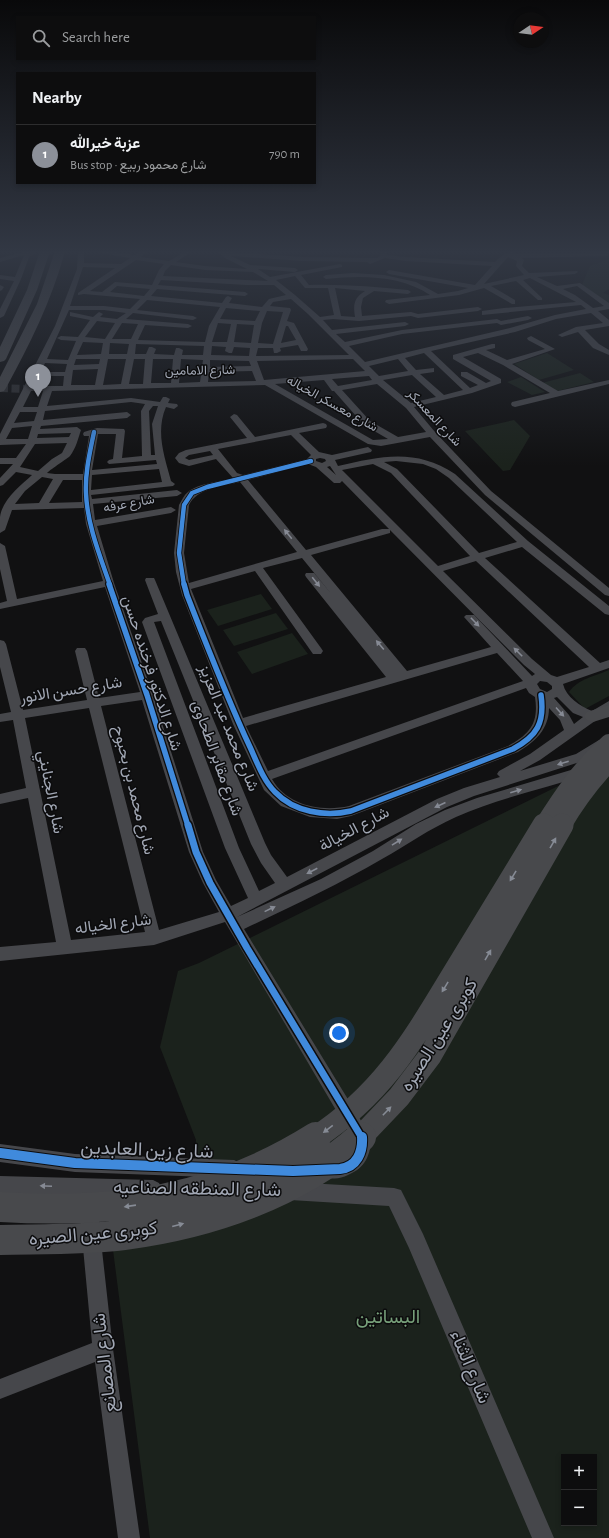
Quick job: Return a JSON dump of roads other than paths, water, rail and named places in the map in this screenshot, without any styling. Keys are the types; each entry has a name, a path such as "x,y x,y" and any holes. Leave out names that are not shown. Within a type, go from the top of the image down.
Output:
{"highway":[{"path":"0,358 17,323"},
{"path":"0,388 35,323"},
{"name":"كوبرى عين الصيره","path":"0,1207 90,1210 161,1201 197,1192 232,1180 288,1153 321,1134 350,1112 378,1085 410,1045 564,792 590,760 609,743"},
{"name":"كوبرى عين الصيره","path":"0,1239 48,1241 125,1235 162,1229 237,1208 272,1194 338,1156 365,1133 394,1103 412,1082 430,1056 577,800 590,783 609,763"},
{"path":"0,1232 48,1241"}],"street":[{"path":"0,442 29,389 61,323"},
{"path":"59,326 63,323"},
{"path":"67,388 70,365 80,340 91,323"},
{"path":"97,404 97,387 103,366 107,341 118,323"},
{"path":"121,402 122,386 132,342 143,323"},
{"path":"144,323 159,334 185,335"},
{"path":"147,385 149,356 165,323"},
{"path":"175,385 177,357 191,323"},
{"path":"204,385 208,344 215,323"},
{"path":"253,323 258,323 252,359 264,383"},
{"path":"277,348 283,323"},
{"path":"285,323 291,325 310,359"},
{"name":"شارع المعسكر","path":"321,323 375,378 409,406 432,434 493,498 609,593"},
{"path":"344,345 391,334 477,323"},
{"path":"484,323 498,334"},
{"path":"500,323 512,330"},
{"path":"364,365 498,334 536,323"},
{"path":"330,332 405,324"},
{"path":"565,337 579,329 609,324"},
{"path":"229,348 234,325"},
{"path":"459,325 473,339"},
{"path":"579,329 596,346 609,353"},
{"path":"61,338 132,342 159,334 185,335 208,344 229,348 254,345 277,348 300,342"},
{"path":"506,363 551,349 531,338"},
{"path":"596,346 609,344"},
{"path":"409,406 469,391 498,381 456,357 492,346"},
{"path":"424,350 469,391"},
{"path":"479,350 506,363 557,394"},
{"path":"36,374 105,356 252,359 356,357"},
{"path":"399,356 414,373 443,398"},
{"path":"42,361 70,365 103,366"},
{"path":"449,372 472,367"},
{"path":"206,370 256,368"},
{"path":"335,389 375,378 431,370"},
{"path":"464,374 486,386"},
{"path":"326,378 366,423 396,440"},
{"name":"شارع الامامين","path":"29,389 67,388 81,397 97,387 264,383 326,378 375,378"},
{"path":"515,404 609,382"},
{"name":"شارع معسكر الخياله","path":"264,383 371,442 381,443 432,434"},
{"path":"0,483 16,465 35,432 48,389"},
{"path":"20,406 43,405 81,397 97,404 121,402 150,403 165,401 174,406"},
{"path":"81,397 84,420"},
{"path":"87,500 145,486 169,484 162,461 157,426 158,415 165,401"},
{"path":"108,403 111,417"},
{"path":"147,458 145,411 146,407 150,403"},
{"path":"0,442 84,420 126,415"},
{"path":"234,417 253,440"},
{"path":"9,426 35,432 57,440 94,432 120,431 117,461"},
{"path":"219,456 188,463 182,461 180,458 184,454 323,426"},
{"path":"35,432 63,430 75,435"},
{"path":"50,452 63,430"},
{"name":"شارع الدكتور فرخنده حسن","path":"94,432 85,464 87,500 91,524 108,583 146,695 196,852 210,883 362,1137 362,1149 360,1155 352,1165 347,1168 293,1171"},
{"path":"293,432 316,461 386,531 432,571 528,662 554,684 577,710 601,714"},
{"path":"0,530 8,507 25,485 38,474 68,454 75,435"},
{"path":"212,448 399,677"},
{"path":"368,450 325,465 316,461 236,478 192,493 185,502 179,553 181,572 185,587 239,724 269,786 286,802 297,808 324,814 351,811 506,752 523,744 531,738 541,722 543,695"},
{"path":"61,458 85,464 142,468 162,461"},
{"path":"42,507 59,478 85,464 147,458 162,461"},
{"path":"332,463 399,458 424,462 448,472 524,543 609,612"},
{"path":"394,471 394,467 399,458"},
{"path":"264,776 531,682 538,677 554,684 604,666 477,557 394,471 373,460"},
{"path":"0,461 16,465 27,471 59,478"},
{"path":"332,463 432,571 531,682 534,691 543,695 565,718 571,731"},
{"path":"142,468 145,486"},
{"path":"25,485 53,488"},
{"path":"8,507 42,507 87,500 177,493"},
{"name":"شارع عرفه","path":"91,524 171,510"},
{"path":"185,587 386,531"},
{"path":"432,571 524,543"},
{"path":"0,546 13,603"},
{"path":"257,567 317,651"},
{"name":"شارع محمد عبد العزيز","path":"150,580 258,844 266,859 284,885"},
{"path":"0,606 108,583"},
{"name":"شارع مقابر الطحاوى","path":"164,616 149,620 148,622 232,848 256,900"},
{"name":"شارع الجنايني","path":"0,644 18,715 65,948"},
{"path":"239,724 500,648"},
{"name":"شارع محمد بن بحبوح","path":"81,651 154,938"},
{"path":"543,695 553,695 554,684"},
{"name":"شارع حسن الانور","path":"0,718 146,695"},
{"path":"469,792 524,764 571,731 601,714 609,704"},
{"name":"شارع الخيالة","path":"232,920 256,900 415,816 469,792 581,757 609,738"},
{"name":"شارع الخيالة","path":"232,920 351,870 422,828 450,814 477,803 572,776 590,768 609,756"},
{"path":"0,799 33,792"},
{"path":"364,843 363,846 366,852 378,855"},
{"path":"338,856 349,862 351,870"},
{"name":"شارع الخياله","path":"0,954 154,938 232,920"},
{"name":"شارع زين العابدين","path":"0,1153 75,1163 293,1171"},
{"path":"293,1171 298,1191"},
{"name":"شارع المنطقه الصناعيه","path":"0,1185 298,1191 394,1197"},
{"name":"شارع المصانع","path":"85,1187 93,1244 102,1349 128,1538"},
{"name":"شارع الثناء","path":"394,1197 416,1241 543,1538"},
{"path":"0,1239 93,1244"},
{"path":"0,1389 102,1349"}],"tunnel":[{"path":"0,388 29,389"}],"place":[{"name":"عزبة خيرالله","path":"38,397"}],"park label":[{"name":"البساتين","path":"388,1317"}]}
